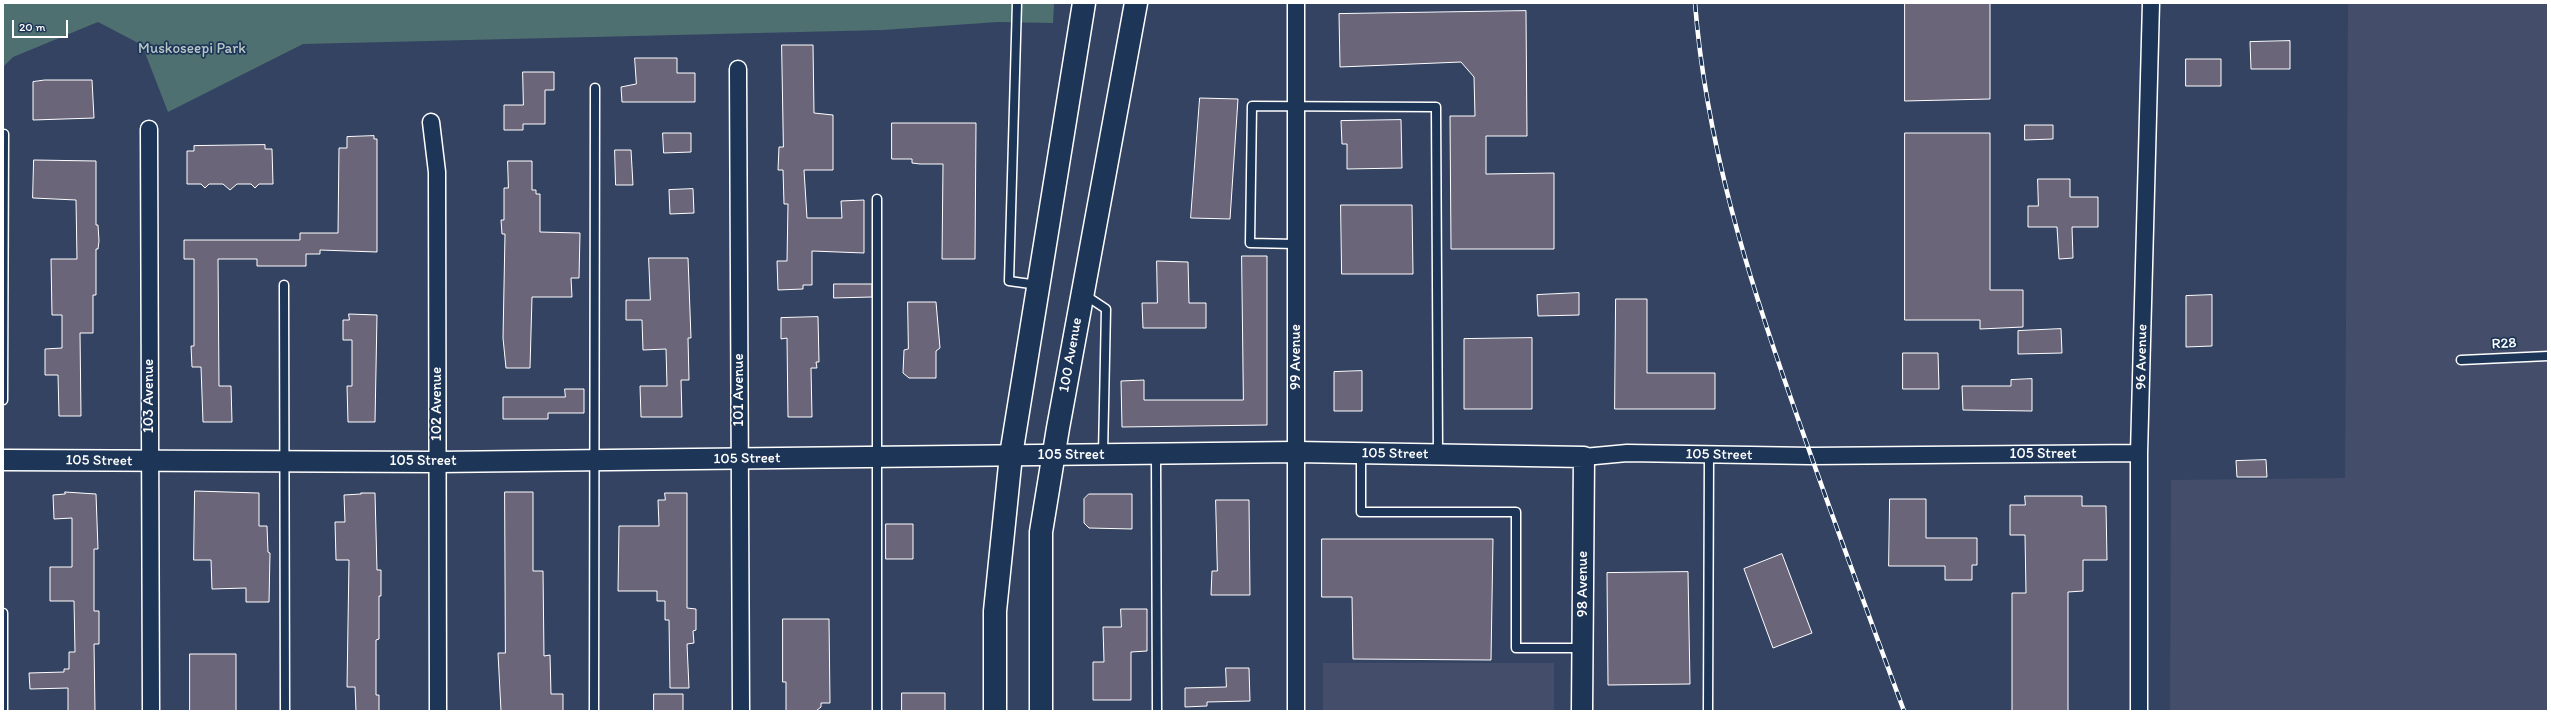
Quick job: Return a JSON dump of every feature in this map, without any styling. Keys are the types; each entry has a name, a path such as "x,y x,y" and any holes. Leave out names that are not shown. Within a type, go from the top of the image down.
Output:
{"main road":[{"path":"995,711 995,611 1011,455 1084,3"},
{"name":"100 Avenue","path":"1041,711 1041,532 1082,293 1136,3"}],"street":[{"name":"99 Avenue","path":"1296,3 1296,711"},
{"name":"96 Avenue","path":"2139,711 2140,454 2151,3"},
{"name":"101 Avenue","path":"738,69 741,711"},
{"name":"102 Avenue","path":"431,122 437,172 438,711"},
{"name":"103 Avenue","path":"149,129 151,711"},
{"name":"105 Street","path":"3,460 149,462 437,462 1296,452 1584,456 1627,454 2140,454"},
{"name":"98 Avenue","path":"1582,711 1584,456"}],"lane":[{"path":"1017,3 1009,281 1038,286"},
{"path":"594,711 595,88"},
{"path":"1296,244 1250,243 1252,106 1436,107 1438,454"},
{"path":"3,400 4,134"},
{"path":"877,199 877,711"},
{"path":"284,285 284,711"},
{"path":"1082,293 1106,309 1103,455"},
{"name":"R28","path":"2461,360 2548,356"},
{"path":"1360,453 1360,512 1516,512 1516,648 1583,648"},
{"path":"1156,454 1157,711"},
{"path":"1708,711 1709,455"},
{"path":"3,613 3,711"}],"shaded area":[{"path":"2348,3 2548,3 2548,711 2170,711 2171,480 2345,478"},
{"path":"1323,663 1554,663 1554,711 1323,711"}],"green space":[{"name":"Muskoseepi Park","path":"3,3 1054,3 1053,23 998,22 883,30 303,44 168,112 142,45 98,22 13,57 3,67"}],"building":[{"path":"1905,3 1990,3 1990,99 1905,101"},
{"path":"1526,11 1527,136 1486,136 1486,174 1554,173 1554,249 1451,249 1450,116 1475,116 1474,77 1461,62 1340,67 1339,14"},
{"path":"2290,41 2290,69 2251,69 2250,42"},
{"path":"782,45 813,45 814,113 833,115 833,170 804,170 807,218 842,218 841,201 864,200 864,253 812,251 812,285 803,285 803,289 778,290 777,261 787,261 788,204 784,204 783,170 778,170 779,147 783,147"},
{"path":"635,58 677,58 677,73 695,73 695,102 622,102 621,87 636,84"},
{"path":"2186,59 2221,59 2221,86 2186,86"},
{"path":"523,72 554,72 554,90 545,90 545,124 523,124 523,130 504,130 504,105 523,105"},
{"path":"45,80 92,80 94,118 33,120 33,82"},
{"path":"1200,98 1238,99 1230,219 1191,218"},
{"path":"1401,120 1402,168 1347,169 1347,144 1342,144 1341,121"},
{"path":"892,123 976,123 975,259 942,259 943,164 920,164 912,163 912,159 892,159"},
{"path":"2025,125 2053,125 2053,139 2025,140"},
{"path":"663,133 691,133 691,152 664,153"},
{"path":"1905,133 1990,133 1990,290 2023,290 2023,327 1980,329 1980,320 1905,320"},
{"path":"374,136 374,139 377,139 377,252 320,250 320,254 306,254 306,266 257,266 257,259 218,259 219,386 231,386 232,422 203,422 201,367 192,367 191,346 194,346 194,259 184,259 184,240 300,240 300,233 338,233 339,148 347,148 347,137"},
{"path":"265,145 265,149 272,149 273,184 259,184 255,188 251,184 237,184 230,190 223,184 209,184 205,188 201,184 187,184 187,151 194,151 194,146"},
{"path":"615,150 631,150 633,185 616,185"},
{"path":"34,160 96,161 96,225 98,225 99,241 98,249 96,249 96,295 93,295 93,333 80,333 81,416 59,416 58,375 45,375 45,349 62,348 62,315 52,315 51,259 77,259 76,200 33,198"},
{"path":"508,161 532,161 532,190 536,190 536,194 540,194 540,232 580,233 579,278 571,278 572,297 532,297 530,368 506,368 503,338 505,234 502,234 501,220 504,220 504,188 508,188"},
{"path":"2038,179 2070,179 2070,197 2098,197 2098,227 2072,227 2073,258 2059,259 2057,227 2028,227 2028,206 2038,206"},
{"path":"693,189 694,213 670,214 669,190"},
{"path":"1341,205 1412,205 1413,274 1342,274"},
{"path":"1242,256 1267,256 1267,425 1122,427 1121,381 1144,380 1144,400 1243,400"},
{"path":"649,258 688,258 691,338 688,338 689,380 681,380 682,417 641,417 640,386 667,386 666,349 643,350 642,320 626,320 626,300 650,300"},
{"path":"1157,261 1188,262 1189,303 1206,303 1206,328 1143,328 1142,303 1157,303"},
{"path":"834,284 872,284 872,297 834,298"},
{"path":"1579,293 1579,315 1538,316 1537,295"},
{"path":"2212,295 2212,346 2186,347 2186,296"},
{"path":"1616,299 1647,299 1647,373 1715,373 1715,409 1615,409"},
{"path":"908,302 936,302 940,348 936,351 936,378 909,378 903,373 904,350 908,349"},
{"path":"349,314 377,315 375,422 348,422 347,386 352,386 352,340 343,340 343,320 349,320"},
{"path":"818,317 819,362 816,362 817,368 811,368 812,417 788,417 787,338 781,339 781,318"},
{"path":"2061,329 2062,353 2018,354 2018,331"},
{"path":"1532,338 1532,409 1464,409 1464,339"},
{"path":"1903,353 1938,353 1939,389 1903,389"},
{"path":"1362,371 1362,411 1334,411 1334,372"},
{"path":"2032,379 2032,411 1963,410 1962,386 2011,386 2011,380"},
{"path":"565,389 584,389 584,413 548,413 548,419 503,419 503,397 565,397"},
{"path":"2266,460 2267,477 2237,477 2236,461"},
{"path":"195,491 259,493 259,526 267,526 268,552 270,553 269,602 246,602 246,588 212,589 211,560 194,560"},
{"path":"65,492 96,494 98,549 94,549 94,611 99,611 99,644 94,644 95,711 68,711 68,688 30,689 29,673 64,672 64,669 69,669 69,652 75,652 74,601 50,601 50,567 72,567 72,518 54,519 53,495 65,494"},
{"path":"505,492 533,492 533,571 543,571 544,656 550,655 551,694 563,694 563,711 501,711 498,653 505,653"},
{"path":"375,493 377,570 381,570 381,596 379,596 379,639 376,640 376,695 379,695 379,711 356,711 355,687 347,687 349,560 336,560 335,522 345,522 344,495"},
{"path":"665,493 687,493 687,608 696,609 696,630 693,631 694,643 687,644 689,688 670,688 669,620 665,620 665,601 657,601 657,591 618,591 619,526 659,526 658,500 665,500"},
{"path":"1089,494 1132,494 1132,529 1089,528 1084,523 1084,499"},
{"path":"2025,496 2082,496 2082,506 2106,506 2107,560 2083,560 2083,591 2068,592 2068,711 2012,711 2012,593 2026,593 2025,535 2010,535 2010,505 2025,505"},
{"path":"1890,499 1926,499 1926,538 1977,538 1977,565 1972,565 1972,580 1945,580 1945,566 1889,566"},
{"path":"1216,500 1249,500 1250,595 1211,595 1212,571 1217,571"},
{"path":"886,524 913,524 913,559 886,559"},
{"path":"1322,539 1493,539 1491,660 1353,659 1352,597 1322,597"},
{"path":"1782,554 1812,633 1773,648 1744,569"},
{"path":"1688,572 1690,684 1608,685 1607,573"},
{"path":"1121,609 1147,609 1147,651 1131,652 1131,700 1093,700 1093,662 1104,662 1103,627 1121,627"},
{"path":"783,619 829,619 830,703 821,703 821,707 816,711 786,711 786,682 783,682"},
{"path":"190,654 236,654 236,711 190,711"},
{"path":"1226,668 1249,668 1250,701 1207,702 1207,706 1185,707 1185,688 1226,687"},
{"path":"902,693 945,693 945,711 902,711"},
{"path":"654,694 683,694 683,711 654,711"}],"railway":[{"path":"1695,3 1701,56 1719,159 1746,260 1761,310 1808,448 1904,711"}]}
